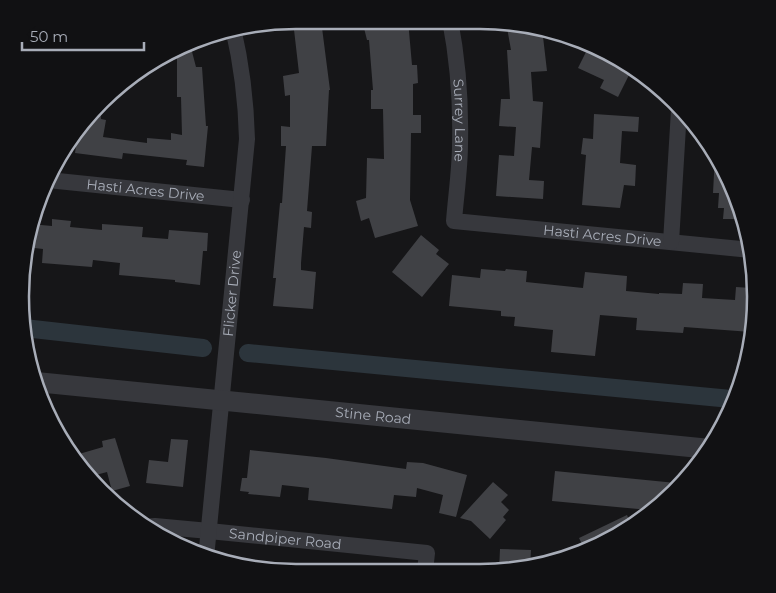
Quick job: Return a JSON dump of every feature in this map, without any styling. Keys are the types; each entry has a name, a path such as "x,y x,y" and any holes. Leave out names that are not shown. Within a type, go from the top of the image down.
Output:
{"street":[{"name":"Surrey Lane","path":"452,29 460,96 460,146 454,221"},
{"name":"Flicker Drive","path":"207,549 247,139 242,64 235,36"},
{"path":"671,242 679,117"},
{"name":"Hasti Acres Drive","path":"55,181 242,200"},
{"name":"Hasti Acres Drive","path":"454,221 743,249"},
{"name":"Stine Road","path":"43,383 700,448"},
{"name":"Sandpiper Road","path":"160,526 427,553 426,564"}],"building":[{"path":"294,29 322,29 330,90 326,146 312,146 307,211 312,212 311,228 304,227 301,263 301,270 316,272 313,309 273,306 276,278 273,278 280,203 282,203 286,146 281,146 281,126 290,127 290,95 285,96 283,76 299,73"},
{"path":"364,29 409,29 412,65 417,65 418,83 413,84 413,115 421,115 421,133 411,133 410,200 418,226 375,238 369,218 361,221 356,201 366,198 367,158 384,159 383,109 371,109 371,90 373,90 369,40 367,40"},
{"path":"507,30 543,37 547,71 531,72 533,101 543,102 540,148 532,147 529,180 544,181 543,199 496,196 499,155 514,156 516,127 499,126 501,99 510,99 507,50 511,50"},
{"path":"192,50 196,67 202,67 206,126 208,126 204,167 186,165 187,160 123,153 122,159 75,153 76,145 101,114 101,119 106,120 103,137 147,143 147,138 171,140 171,133 182,135 181,97 177,97 177,57"},
{"path":"587,51 629,75 618,97 600,88 604,80 578,68"},
{"path":"594,114 639,117 638,132 622,131 620,163 636,165 635,186 624,185 620,208 582,205 586,155 581,154 583,138 593,139"},
{"path":"714,168 727,194 736,219 723,219 724,208 718,208 719,193 713,193"},
{"path":"52,219 71,221 70,227 102,230 102,224 143,227 142,237 168,239 169,230 208,233 207,251 203,251 200,285 175,282 175,280 119,275 120,263 93,260 92,267 42,263 43,249 33,248 38,227 39,225 52,226"},
{"path":"421,235 439,250 436,254 449,264 422,297 392,272"},
{"path":"481,269 527,271 526,282 583,288 585,272 627,276 626,291 682,294 683,283 703,284 702,298 735,300 736,287 747,288 745,332 684,327 683,333 636,330 637,318 600,315 595,356 551,352 553,330 514,326 515,317 501,316 501,311 449,306 452,275 480,278"},
{"path":"115,438 130,486 112,491 107,472 97,475 80,454 103,447 102,441"},
{"path":"171,439 188,440 183,487 146,483 149,460 168,462"},
{"path":"250,450 406,469 407,462 423,463 467,475 456,517 439,513 443,495 417,488 416,497 394,495 392,509 308,500 309,488 282,485 280,497 248,494 249,492 240,491 242,478 247,478"},
{"path":"555,471 672,483 642,509 552,501"},
{"path":"493,482 508,495 501,502 509,510 503,517 506,520 490,539 471,521 460,518"},
{"path":"627,515 629,519 598,537 582,544 579,538"},
{"path":"500,549 531,550 530,559 499,564"}],"waterway":[{"path":"31,329 203,348"},
{"path":"248,353 727,399"}]}
